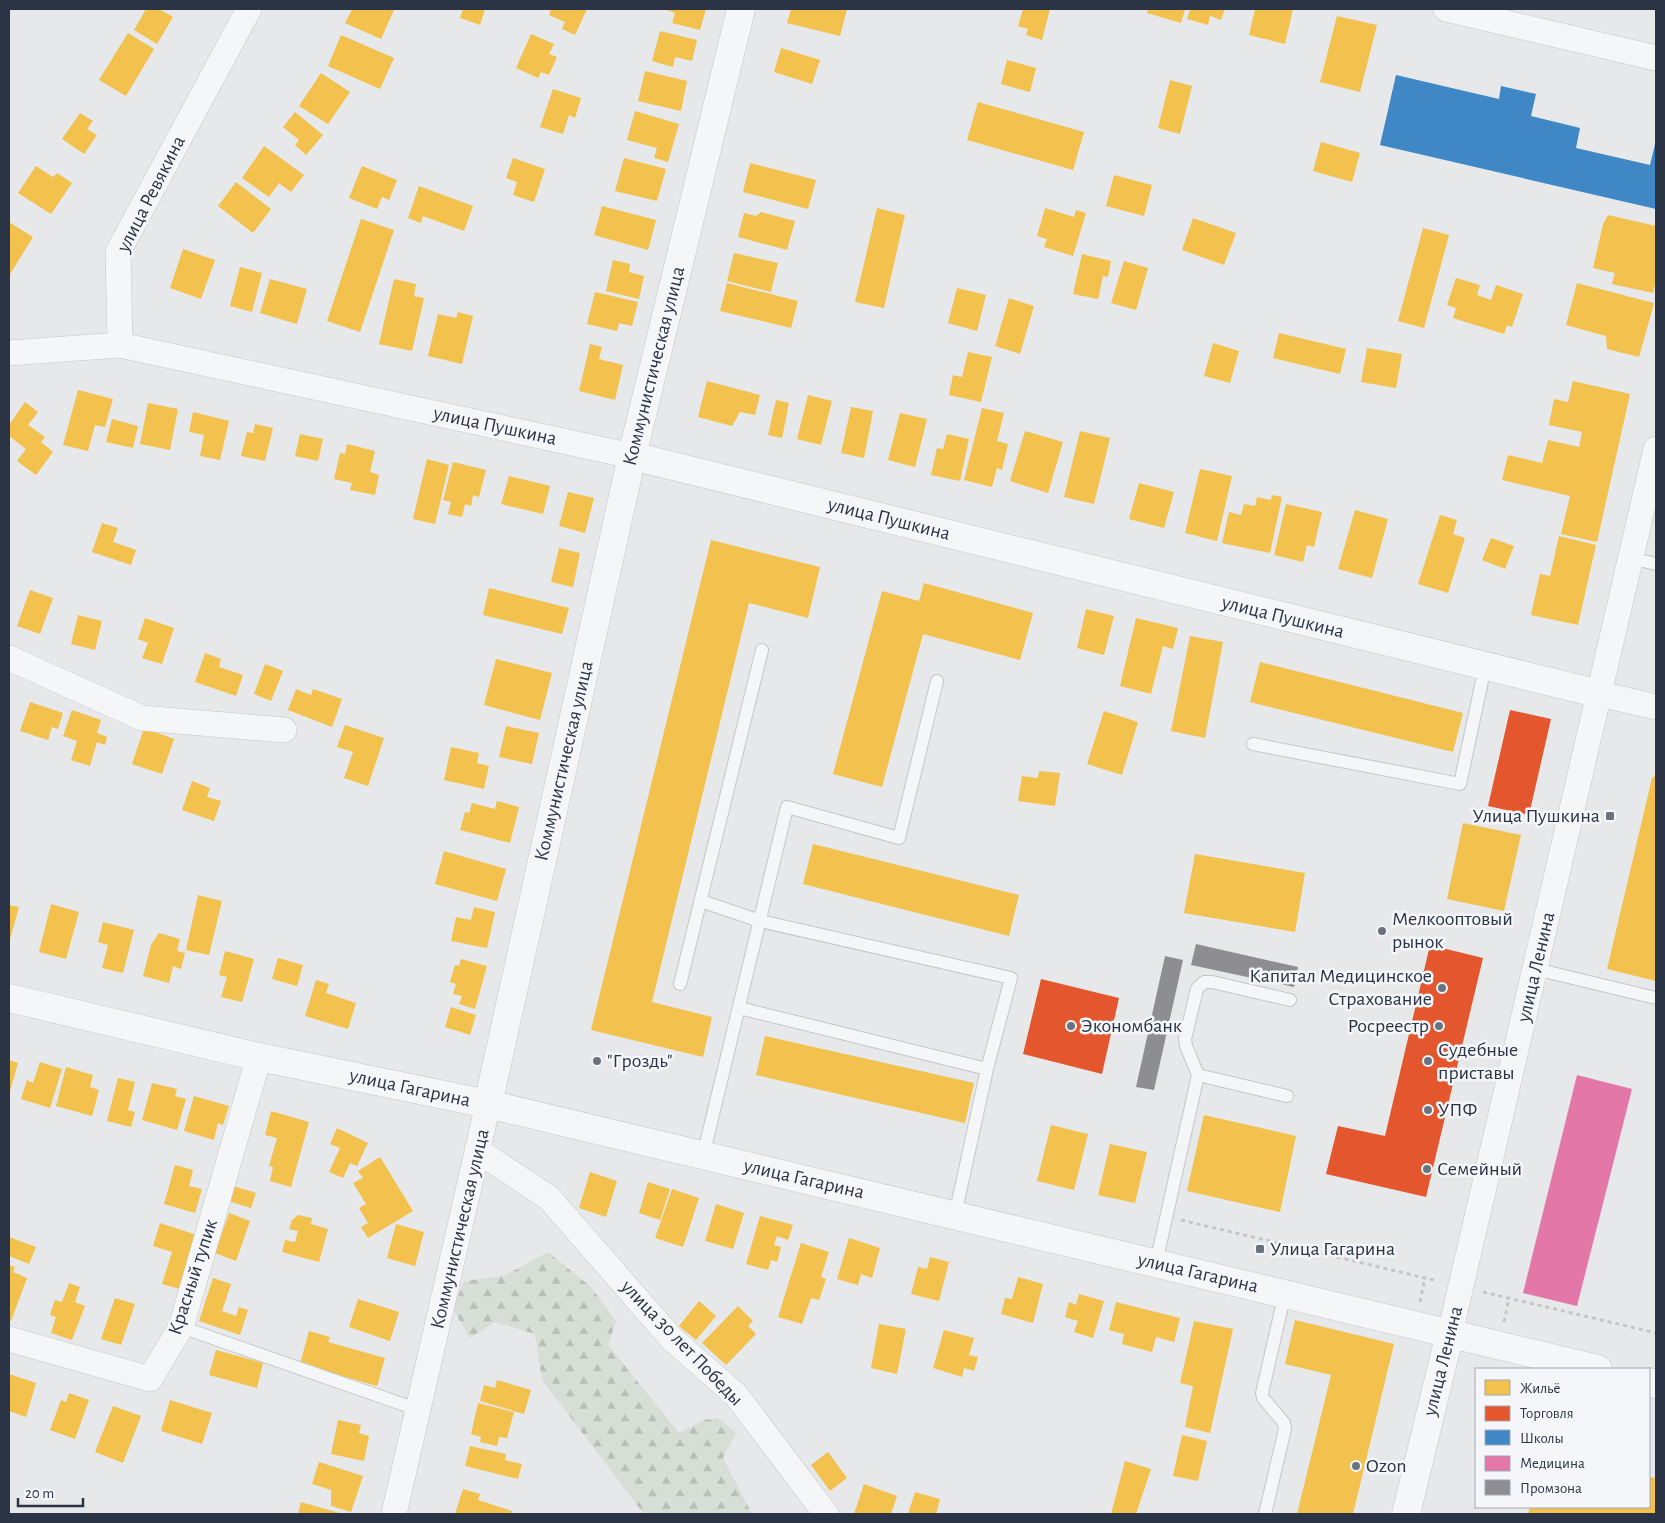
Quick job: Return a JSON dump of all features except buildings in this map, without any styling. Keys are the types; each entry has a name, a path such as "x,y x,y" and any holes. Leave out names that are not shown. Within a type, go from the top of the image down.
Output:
{"street":[{"name":"улица Ревякина","path":"120,345 118,252 249,9"},
{"name":"Коммунистическая улица","path":"394,1514 488,1104 632,456 741,9"},
{"path":"1446,9 1656,58"},
{"path":"9,353 120,345"},
{"name":"улица Пушкина","path":"120,345 632,456 1485,667 1656,707"},
{"name":"улица Ленина","path":"1406,1514 1536,969 1656,449"},
{"path":"9,658 142,718 284,730"},
{"name":"улица Гагарина","path":"9,998 260,1057 488,1104 1594,1368"},
{"name":"Красный тупик","path":"9,1339 150,1379 181,1327 260,1057"},
{"name":"улица 30 лет Победы","path":"477,1150 549,1198 672,1339 736,1395 826,1514"}],"lane":[{"path":"1630,558 1656,564"},
{"path":"680,984 762,650"},
{"path":"1253,744 1460,784 1485,667"},
{"path":"703,1156 787,807 899,838 937,681"},
{"path":"701,901 760,921 1011,978 986,1069 955,1215"},
{"path":"1536,969 1656,998"},
{"path":"1156,1263 1198,1075 1185,1039 1197,989 1204,982 1212,982 1290,1000"},
{"path":"739,1008 986,1069"},
{"path":"1198,1075 1287,1096"},
{"path":"1265,1514 1285,1430 1284,1423 1263,1398 1262,1393 1284,1293"},
{"path":"181,1327 419,1410"}],"path":[{"path":"1166,1217 1656,1333"}],"green space":[{"path":"548,1252 591,1287 616,1321 608,1345 679,1433 704,1420 718,1418 736,1433 723,1458 752,1514 644,1514 542,1380 535,1334 495,1322 470,1338 453,1309 464,1281 504,1276"}],"place":[{"name":"Улица Пушкина","path":"1610,816"},
{"name":"Мелкооптовый рынок","path":"1382,931"},
{"name":"Капитал Медицинское Страхование","path":"1442,988"},
{"name":"Экономбанк","path":"1071,1026"},
{"name":"Росреестр","path":"1439,1026"},
{"name":"\"Гроздь\"","path":"597,1061"},
{"name":"Судебные приставы","path":"1428,1061"},
{"name":"УПФ","path":"1428,1110"},
{"name":"Семейный","path":"1427,1169"},
{"name":"Улица Гагарина","path":"1260,1249"},
{"name":"Ozon","path":"1356,1466"}]}
